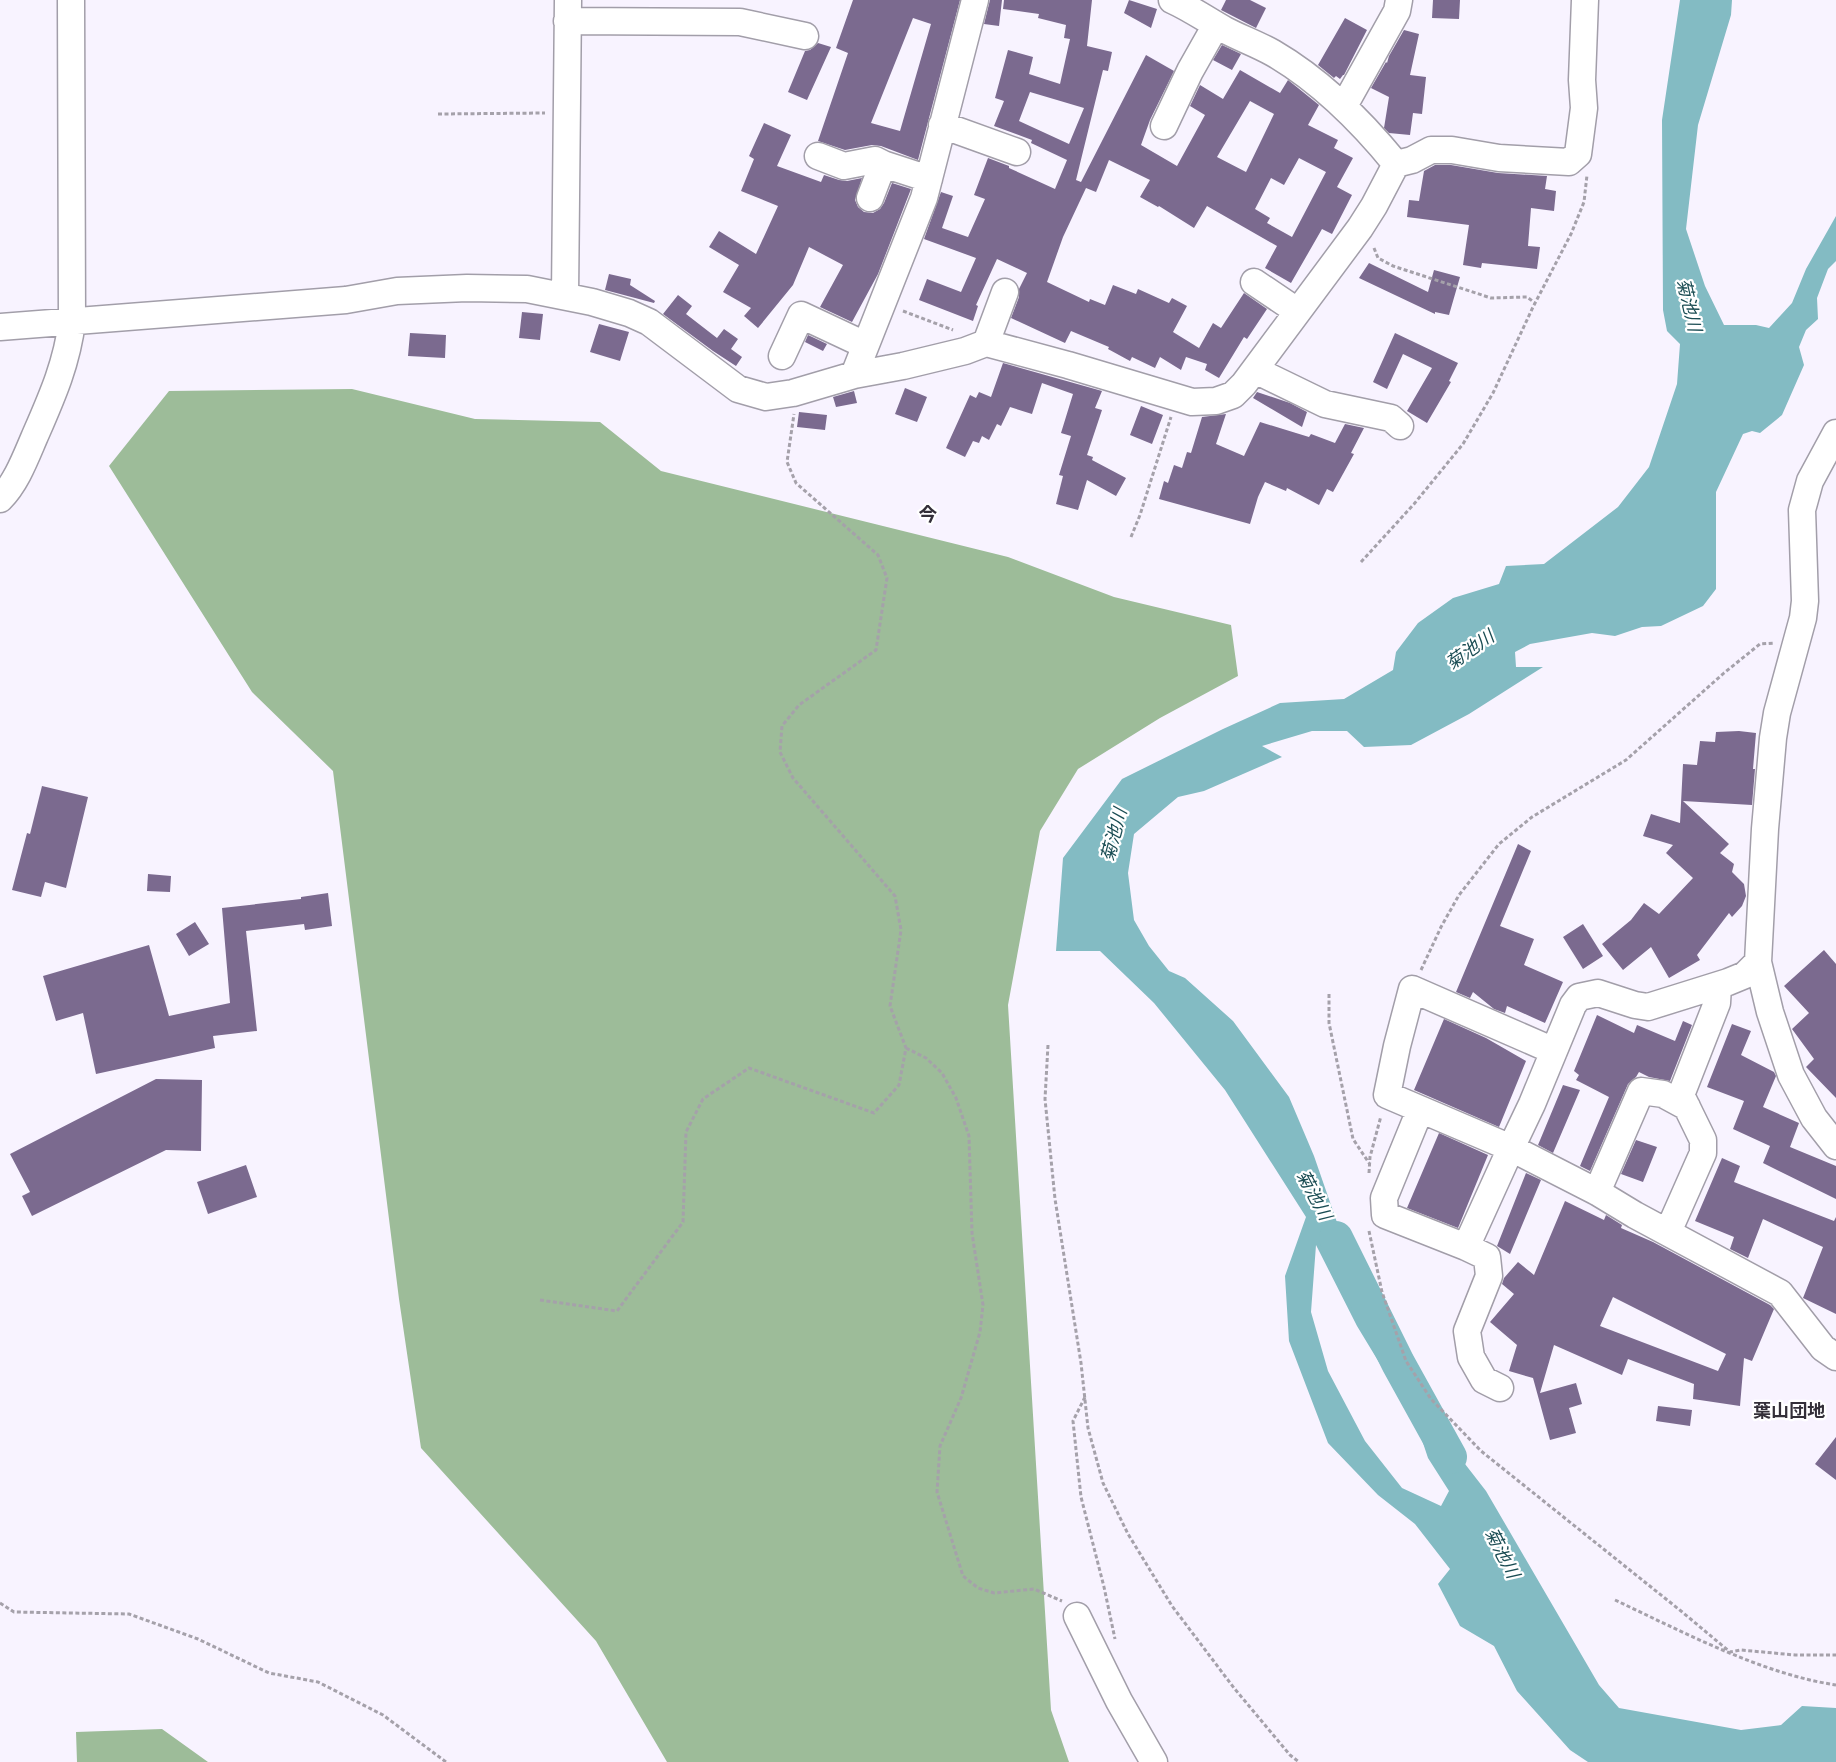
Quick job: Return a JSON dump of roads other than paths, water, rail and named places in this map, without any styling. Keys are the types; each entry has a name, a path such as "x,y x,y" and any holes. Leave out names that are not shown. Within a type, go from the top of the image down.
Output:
{"street":[{"path":"0,499 13,482 22,465 57,384 69,344 72,321 71,0"},
{"path":"854,375 924,198 975,0"},
{"path":"1344,106 1396,11 1399,0"},
{"path":"0,327 346,300 397,291 467,288 527,289 592,302 629,313 649,322 738,389 766,397 793,393 854,375 903,366 965,351 986,343 1068,364 1192,402 1216,401 1233,395 1255,370 1360,228 1396,164 1412,160 1431,150 1452,150 1499,158 1569,162 1578,154 1584,108 1582,80 1584,0"},
{"path":"1177,1 1216,25 1272,52 1301,71 1344,106 1374,137 1396,164"},
{"path":"566,296 568,10 740,22 805,36"},
{"path":"1164,126 1190,71 1216,25"},
{"path":"942,125 1017,152"},
{"path":"818,156 844,166 875,160 929,179"},
{"path":"870,198 883,164"},
{"path":"1254,282 1297,311"},
{"path":"986,343 1004,292"},
{"path":"782,356 801,315 865,345"},
{"path":"1255,370 1325,404 1390,418 1400,426"},
{"path":"1836,433 1810,481 1802,510 1805,602 1803,618 1777,713 1768,778 1758,962 1770,1012 1791,1075 1814,1118 1836,1146"},
{"path":"1466,1247 1510,1148 1532,1104 1573,1005 1579,997 1598,993 1648,1007 1718,986 1745,975 1758,962"},
{"path":"1668,1232 1703,1153 1704,1140 1681,1095 1717,1003 1718,986"},
{"path":"1554,1051 1412,989 1397,1046 1387,1096 1510,1148 1596,1192 1635,1215 1780,1292 1823,1348 1836,1357"},
{"path":"1596,1192 1641,1091 1663,1094 1687,1107"},
{"path":"1420,1110 1384,1198 1385,1214 1487,1257 1489,1276 1467,1331 1471,1357 1484,1380 1500,1388"},
{"path":"1077,1616 1119,1701 1154,1762"}],"water":[{"path":"1680,0 1732,0 1731,15 1698,125 1686,229 1705,286 1724,325 1756,325 1769,328 1792,303 1806,269 1836,216 1836,261 1828,269 1817,298 1818,319 1806,330 1799,347 1804,365 1782,415 1760,433 1752,431 1743,434 1716,492 1716,589 1703,606 1661,626 1642,627 1615,636 1592,633 1530,644 1515,652 1516,667 1543,667 1469,714 1411,745 1364,747 1347,731 1312,731 1262,746 1282,757 1204,791 1178,797 1134,834 1128,873 1134,920 1149,946 1169,971 1185,978 1233,1021 1289,1097 1314,1156 1385,1361 1486,1491 1599,1685 1619,1708 1741,1730 1781,1725 1802,1706 1836,1708 1836,1762 1588,1762 1570,1750 1517,1691 1494,1646 1460,1626 1438,1584 1450,1569 1415,1524 1378,1495 1328,1443 1289,1341 1285,1276 1306,1217 1225,1090 1154,1003 1100,951 1056,951 1063,858 1122,779 1280,703 1344,699 1393,670 1396,652 1418,623 1453,598 1499,584 1506,566 1544,564 1618,507 1649,467 1677,384 1680,344 1667,331 1663,310 1662,120","holes":["1316,1245 1357,1326 1417,1425 1428,1458 1449,1491 1441,1506 1402,1488 1365,1441 1328,1371 1311,1312"]}],"waterway":[{"name":"菊池川","path":"1336,1238 1398,1363 1450,1457"}],"district":[{"name":"今","path":"928,514"},
{"name":"葉山団地","path":"1789,1411"}]}
